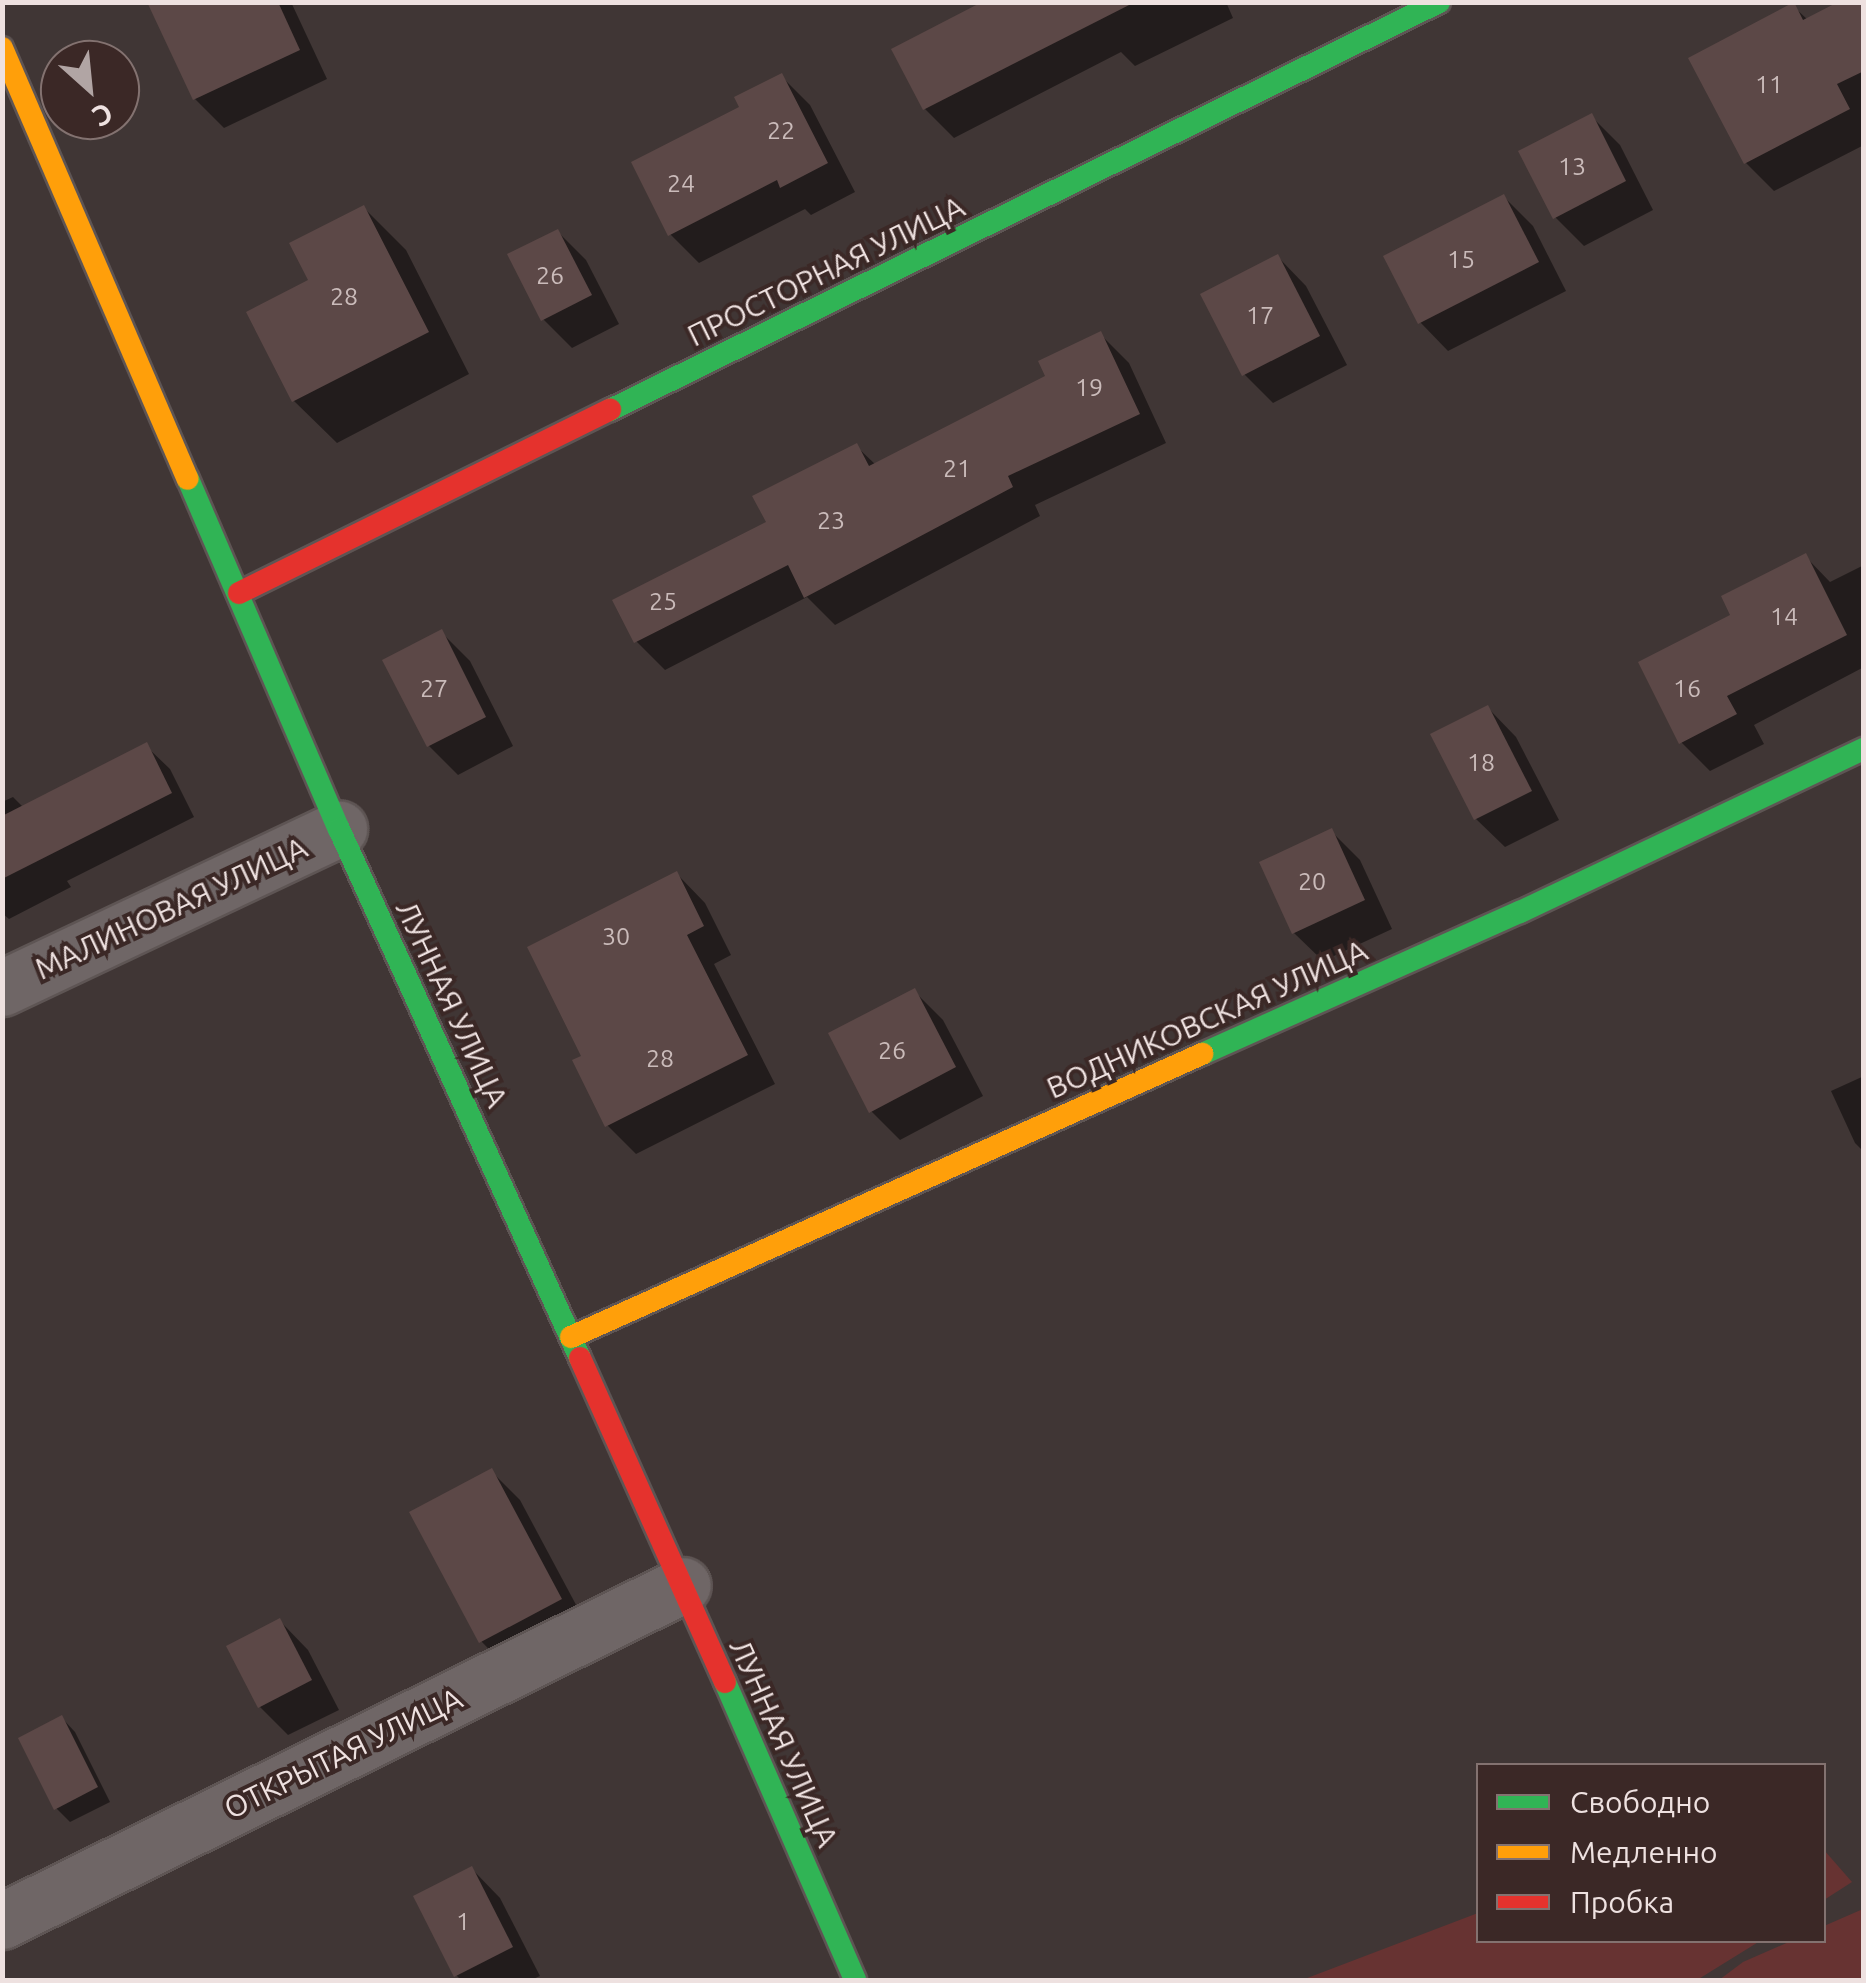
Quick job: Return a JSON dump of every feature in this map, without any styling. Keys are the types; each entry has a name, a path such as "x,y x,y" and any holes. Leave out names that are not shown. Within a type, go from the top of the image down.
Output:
{"street":[{"name":"ПРОСТОРНАЯ УЛИЦА","path":"240,593 1439,2"},
{"name":"ЛУННАЯ УЛИЦА","path":"2,48 339,829 683,1585 855,1980"},
{"name":"ВОДНИКОВСКАЯ УЛИЦА","path":"571,1337 1520,912 1864,749"},
{"name":"МАЛИНОВАЯ УЛИЦА","path":"2,988 339,829"},
{"name":"ОТКРЫТАЯ УЛИЦА","path":"2,1921 683,1585"}],"shaded area":[{"path":"1826,1852 1852,1882 1826,1899"},
{"path":"1863,1909 1863,1980 1719,1980 1743,1962 1786,1943 1826,1943 1826,1925"},
{"path":"1476,1914 1476,1943 1757,1943 1697,1980 1302,1980"}],"building":[{"path":"147,2 278,2 300,50 193,100"},
{"path":"982,2 1135,2 923,110 891,49"},
{"path":"1794,2 1803,20 1838,2 1864,2 1864,71 1837,84 1850,109 1744,164 1688,58"},
{"path":"782,73 828,163 780,188 777,180 668,236 631,162 739,107 734,97"},
{"path":"1592,113 1626,181 1553,219 1518,151"},
{"path":"1504,194 1539,262 1418,324 1383,256"},
{"path":"364,205 429,332 292,402 246,312 308,280 289,243"},
{"path":"558,229 592,295 541,321 507,254"},
{"path":"1278,254 1320,336 1242,376 1200,294"},
{"path":"1101,331 1140,414 1008,476 1013,487 804,598 788,565 634,643 612,600 766,522 752,496 857,443 869,466 1045,376 1038,361"},
{"path":"1806,553 1847,635 1727,696 1737,714 1679,744 1638,662 1730,615 1721,596"},
{"path":"442,629 486,717 427,747 382,660"},
{"path":"1488,705 1532,791 1474,820 1430,734"},
{"path":"147,742 172,793 2,879 2,816"},
{"path":"1332,828 1365,900 1292,934 1259,862"},
{"path":"677,871 704,926 687,935 748,1055 605,1127 572,1060 581,1056 527,947"},
{"path":"915,988 956,1067 869,1113 828,1033"},
{"path":"492,1468 562,1599 479,1643 409,1512"},
{"path":"280,1618 312,1680 258,1708 226,1646"},
{"path":"62,1715 98,1787 54,1810 18,1738"},
{"path":"472,1866 513,1947 454,1977 413,1896"}],"traffic: fast":[{"path":"610,410 1439,2"},
{"path":"188,479 339,829 580,1358"},
{"path":"1202,1054 1520,912 1864,749"},
{"path":"725,1682 855,1980"}],"traffic: slow":[{"path":"2,48 188,479"},
{"path":"571,1337 1202,1054"}],"traffic: jam":[{"path":"239,593 610,410"},
{"path":"580,1358 725,1682"}]}
